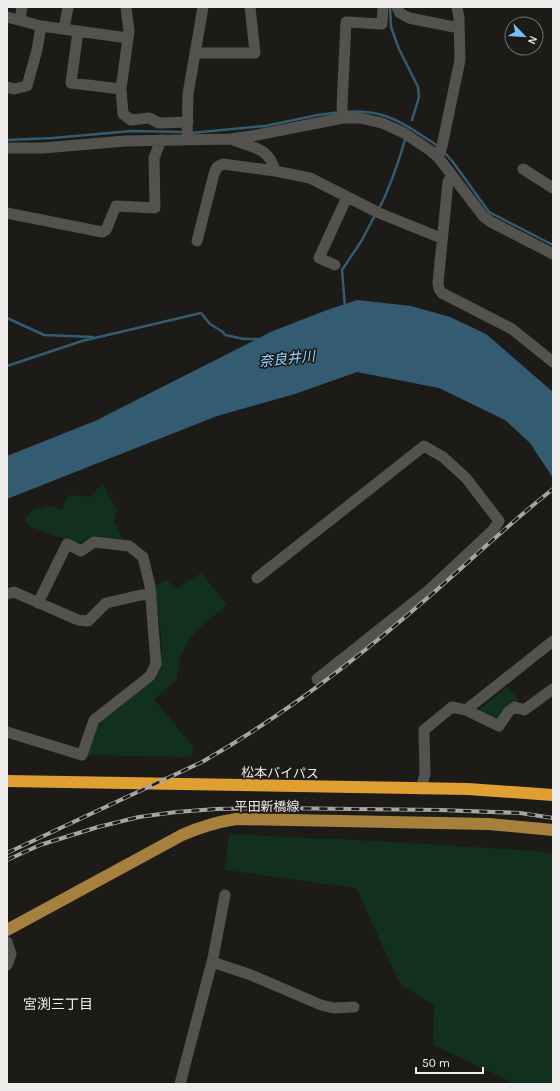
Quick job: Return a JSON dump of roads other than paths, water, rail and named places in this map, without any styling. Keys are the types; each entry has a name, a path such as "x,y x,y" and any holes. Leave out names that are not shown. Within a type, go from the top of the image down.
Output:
{"highway":[{"name":"松本バイパス","path":"7,781 468,790 553,795"}],"main road":[{"name":"平田新橋線","path":"7,930 196,828 236,818 489,824 553,830"}],"street":[{"path":"20,20 22,7"},
{"path":"64,29 68,7"},
{"path":"126,7 129,31 121,89 123,114 131,120 149,118 159,123 188,131 231,139 259,149 268,155 275,171"},
{"path":"188,131 188,94 203,7"},
{"path":"196,53 255,53 250,7"},
{"path":"342,113 346,22 382,24 383,7"},
{"path":"397,7 400,13 410,18 459,28"},
{"path":"440,151 460,60 458,7"},
{"path":"7,17 41,26 128,38"},
{"path":"7,88 14,89 27,86 37,50 41,26"},
{"path":"78,31 71,83 121,89"},
{"path":"231,139 252,136 342,113 382,123 440,151 452,175 483,216 491,222 553,254"},
{"path":"7,148 43,148 125,141 161,140 188,131"},
{"path":"7,213 102,232 106,230 116,206 154,208 154,158 161,140"},
{"path":"197,241 214,174 217,167 223,164 275,171 310,178 376,211 441,238"},
{"path":"523,169 553,188"},
{"path":"452,175 448,182 441,238 438,283 439,289 442,293 512,329 553,362"},
{"path":"335,265 319,258 347,197"},
{"path":"257,578 424,446 443,456 466,478 499,520 493,530 429,590 317,678"},
{"path":"7,732 82,754 94,720 150,676 156,664 150,586 143,557 129,546 94,542 81,551 67,544 38,603"},
{"path":"7,594 14,592 78,620 88,622 106,603 141,595 151,595"},
{"path":"466,710 551,643"},
{"path":"421,789 424,774 424,730 452,707 466,710 499,726 509,711 515,708 524,710 553,689"},
{"path":"180,1084 212,962 224,895"},
{"path":"7,942 11,954 7,965"},
{"path":"212,962 251,975 321,1005 334,1008 354,1007"}],"water":[{"name":"奈良井川","path":"357,300 411,306 450,317 486,334 553,392 553,478 530,443 505,420 439,388 357,372 295,394 217,416 7,499 7,456 95,421 273,331"}],"waterway":[{"path":"390,7 391,27 399,49 418,87 419,97 412,120"},
{"path":"345,112 356,111 376,113 394,119 439,147"},
{"path":"191,133 265,126 340,112"},
{"path":"7,140 52,138 132,131 184,132"},
{"path":"379,209 394,175 405,140"},
{"path":"444,152 489,212 553,245"},
{"path":"345,307 342,270 362,240 375,215"},
{"path":"7,366 82,341 201,313 210,324 223,332 225,335 244,339 259,339"},
{"path":"7,318 44,335 93,337"}],"railway":[{"path":"7,853 202,762 263,725 321,684 377,640 432,594 522,514 553,489"},
{"path":"7,860 40,845 98,827 139,817 176,812 216,809 270,808 440,810 520,813 553,818"}],"district":[{"name":"宮渕三丁目","path":"58,1004"}]}
